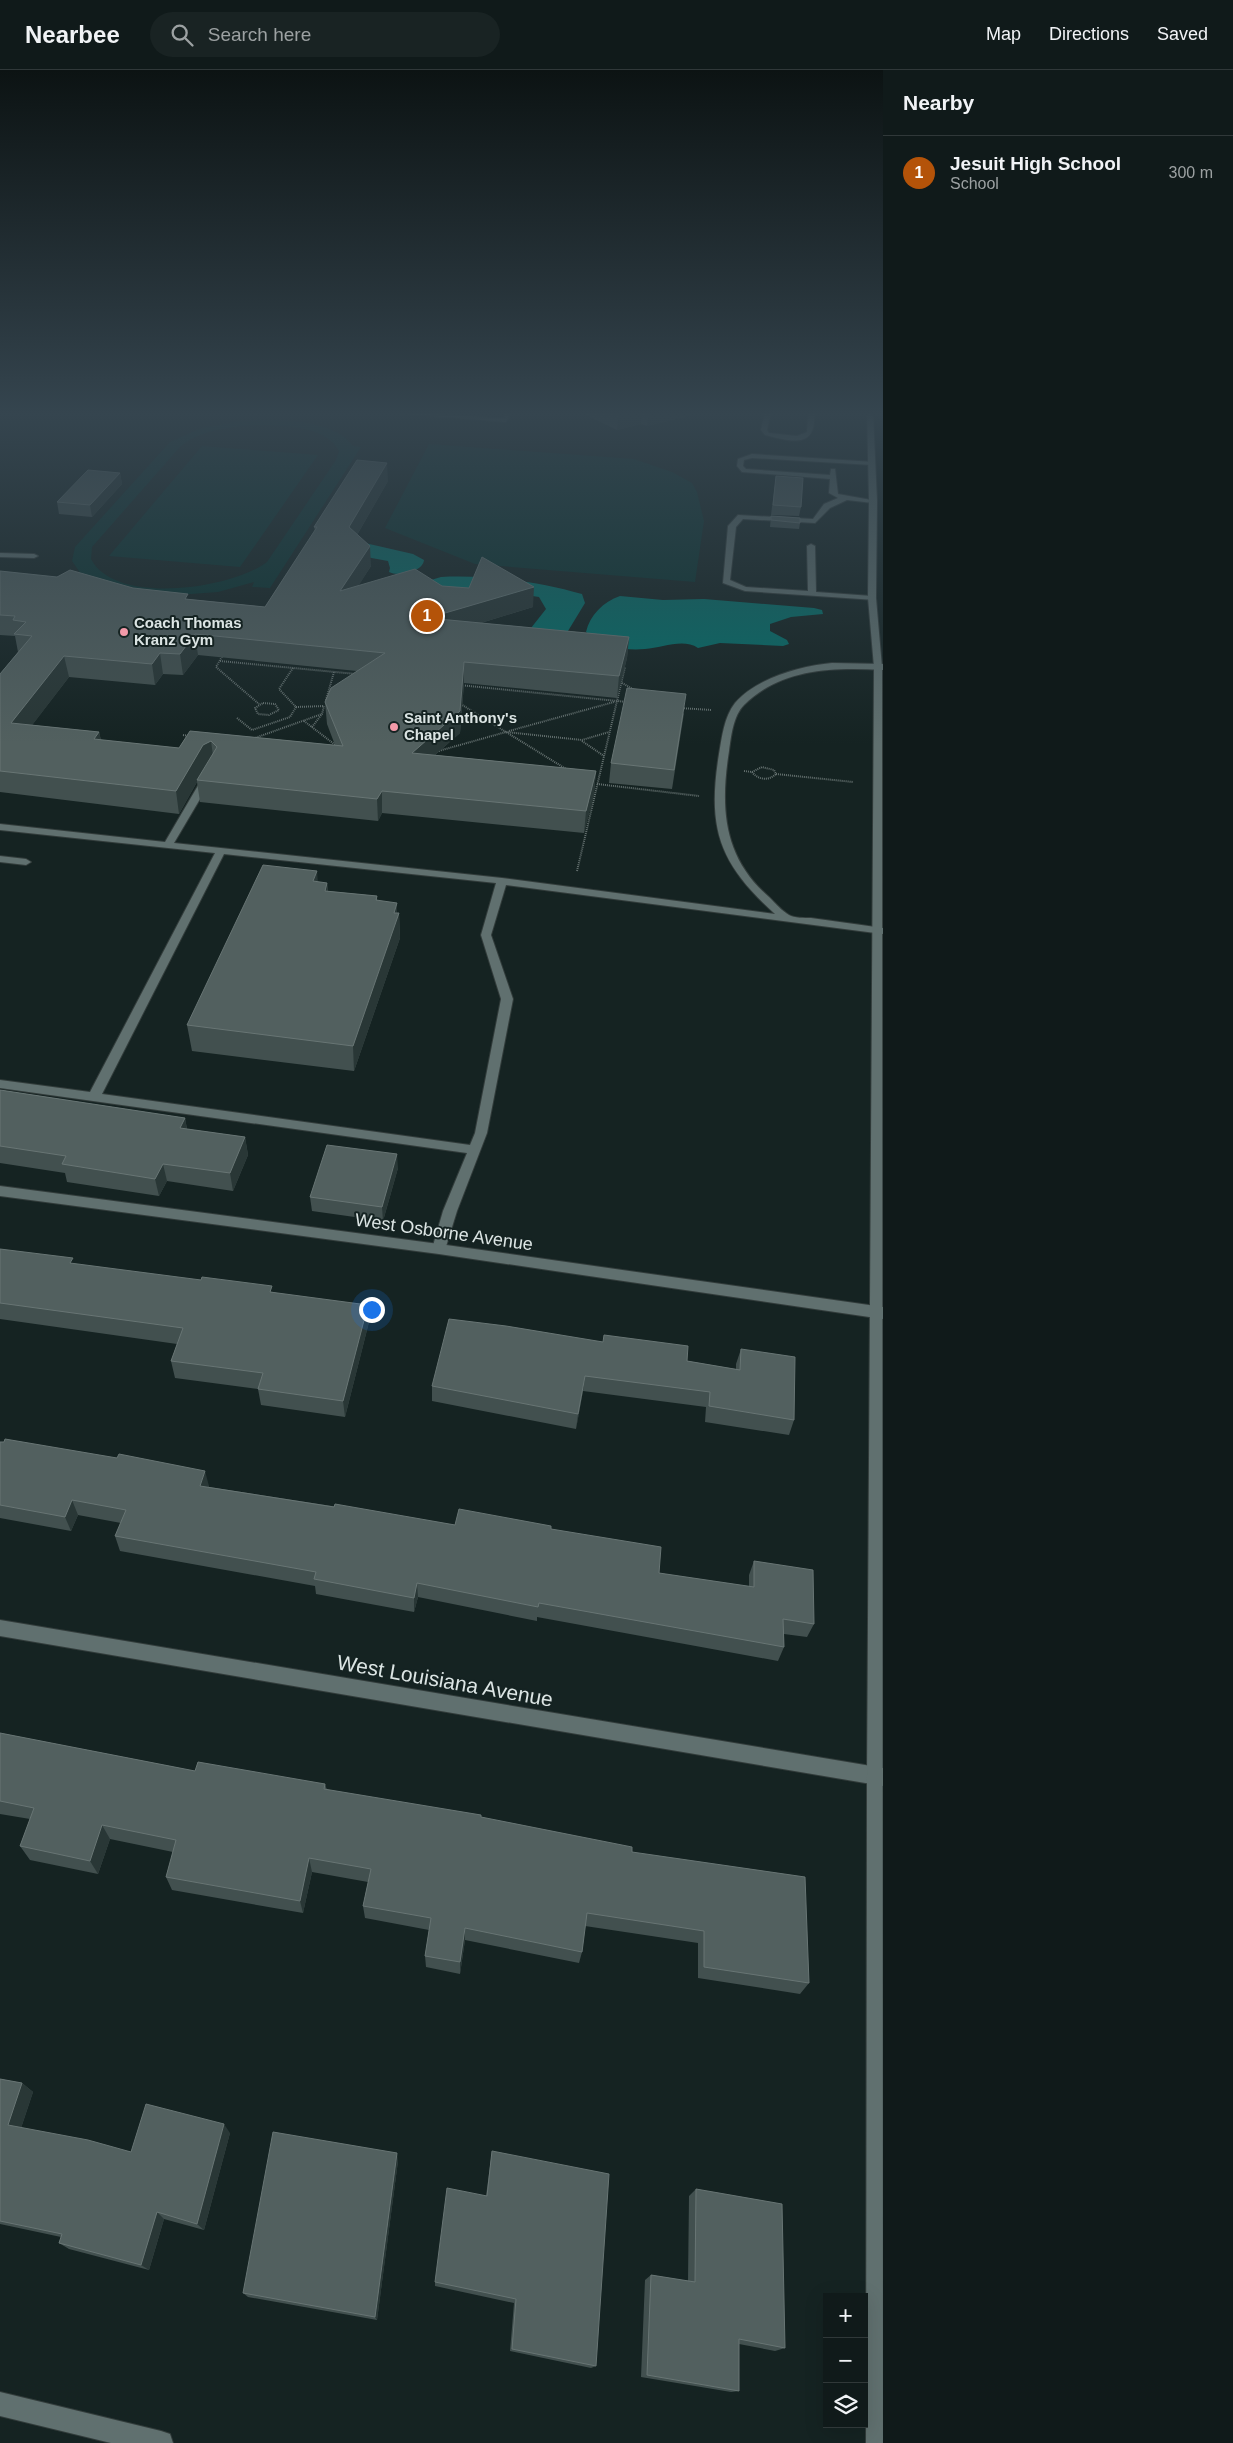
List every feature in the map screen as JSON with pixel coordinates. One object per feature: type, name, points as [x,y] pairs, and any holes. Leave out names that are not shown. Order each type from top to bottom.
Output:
[{"type":"street","points":[[735,523],[732,526],[726,581],[745,589],[877,598]]},
{"type":"street","points":[[878,523],[881,930],[878,2443]]},
{"type":"street","points":[[811,546],[812,595]]},
{"type":"street","points":[[0,555],[34,556]]},
{"type":"street","points":[[787,919],[737,869],[721,826],[718,798],[728,729],[736,708],[772,680],[795,671],[816,666],[842,664],[880,667]]},
{"type":"street","points":[[168,846],[213,768]]},
{"type":"street","points":[[0,827],[502,882],[881,930]]},
{"type":"street","points":[[94,1097],[221,851]]},
{"type":"street","points":[[0,859],[26,862]]},
{"type":"street","points":[[439,1249],[450,1211],[481,1134],[506,999],[486,935],[502,882]]},
{"type":"street","points":[[0,1084],[476,1150]]},
{"type":"street","name":"West Osborne Avenue","points":[[0,1192],[439,1249],[880,1313]]},
{"type":"street","name":"West Louisiana Avenue","points":[[0,1628],[879,1777]]},
{"type":"street","points":[[0,2404],[161,2443]]},
{"type":"path","points":[[224,653],[216,667],[259,704],[275,704],[279,710],[269,715],[258,714],[254,710],[259,704]]},
{"type":"path","points":[[220,660],[363,675]]},
{"type":"path","points":[[576,874],[625,667]]},
{"type":"path","points":[[293,668],[279,689],[296,707],[324,706]]},
{"type":"path","points":[[312,727],[322,714],[334,672]]},
{"type":"path","points":[[621,682],[637,692]]},
{"type":"path","points":[[451,684],[634,703]]},
{"type":"path","points":[[327,698],[336,697]]},
{"type":"path","points":[[456,701],[572,773]]},
{"type":"path","points":[[434,753],[617,701]]},
{"type":"path","points":[[237,718],[252,730],[290,717],[296,707]]},
{"type":"path","points":[[678,707],[734,713]]},
{"type":"path","points":[[251,739],[322,714]]},
{"type":"path","points":[[304,721],[342,750]]},
{"type":"path","points":[[506,732],[582,740],[610,732]]},
{"type":"path","points":[[183,735],[193,736]]},
{"type":"path","points":[[582,740],[604,756]]},
{"type":"path","points":[[250,743],[257,744]]},
{"type":"path","points":[[752,772],[757,768],[766,767],[774,770],[776,774],[853,782]]},
{"type":"path","points":[[765,779],[773,778],[776,774]]},
{"type":"path","points":[[588,783],[597,788]]},
{"type":"path","points":[[597,784],[718,798]]},
{"type":"shaded area","points":[[97,523],[113,523],[92,547],[91,559],[104,574],[124,583],[148,588],[175,588],[228,580],[250,572],[267,562],[294,523],[312,523],[270,588],[252,587],[254,582],[218,592],[164,596],[81,574],[72,561],[75,547]]},
{"type":"shaded area","points":[[137,523],[271,523],[240,567],[109,556]]},
{"type":"shaded area","points":[[388,523],[704,523],[695,582],[475,564],[385,528]]},
{"type":"water","points":[[365,543],[413,554],[424,560],[423,564],[419,568],[404,574],[389,572],[388,561],[366,557]]},
{"type":"water","points":[[441,577],[476,577],[530,582],[582,594],[585,603],[568,631],[561,637],[531,628],[546,609],[539,597],[526,595],[466,603],[431,580]]},
{"type":"water","points":[[620,596],[663,600],[704,599],[814,608],[822,610],[823,614],[791,617],[770,624],[770,631],[787,640],[789,644],[783,646],[720,643],[698,648],[692,645],[679,644],[645,649],[629,649],[607,644],[586,632],[598,610]]},
{"type":"building","points":[[317,523],[352,523],[349,527],[370,546],[340,591],[415,569],[442,586],[469,588],[482,557],[534,587],[428,618],[629,637],[619,676],[464,662],[460,711],[412,753],[596,771],[586,811],[382,791],[377,799],[197,780],[217,747],[211,741],[203,745],[176,791],[0,771],[0,674],[32,636],[14,634],[26,622],[13,620],[15,616],[0,615],[0,571],[57,577],[70,570],[133,588],[188,594],[185,599],[265,607],[317,527],[314,527]],"holes":[[[195,634],[385,653],[331,688],[325,702],[343,746],[190,731],[179,748],[94,739],[99,732],[11,723],[64,656],[152,664],[160,653],[180,654]]]},
{"type":"building","points":[[627,688],[686,694],[674,770],[611,763]]},
{"type":"building","points":[[263,865],[317,871],[313,881],[327,883],[325,891],[377,896],[376,900],[397,903],[394,913],[399,913],[353,1046],[187,1025]]},
{"type":"building","points":[[0,1090],[185,1118],[180,1128],[245,1137],[230,1173],[163,1164],[155,1179],[62,1164],[66,1156],[0,1146]]},
{"type":"building","points":[[327,1145],[397,1154],[382,1207],[310,1197]]},
{"type":"building","points":[[0,1249],[73,1258],[70,1263],[201,1280],[202,1277],[272,1286],[270,1292],[368,1305],[343,1401],[258,1389],[263,1373],[171,1361],[183,1328],[0,1303]]},
{"type":"building","points":[[449,1319],[603,1342],[604,1335],[688,1346],[687,1361],[740,1370],[741,1349],[795,1357],[794,1420],[709,1406],[710,1392],[585,1376],[578,1414],[432,1386]]},
{"type":"building","points":[[5,1439],[117,1458],[119,1454],[205,1471],[200,1486],[334,1507],[335,1504],[455,1525],[459,1509],[551,1526],[551,1529],[661,1547],[659,1573],[754,1587],[754,1561],[813,1570],[814,1624],[783,1619],[784,1647],[539,1603],[538,1607],[417,1583],[414,1598],[314,1579],[316,1572],[115,1536],[126,1510],[72,1500],[65,1517],[0,1505],[0,1442],[4,1442]]},
{"type":"building","points":[[0,1733],[195,1771],[198,1762],[325,1784],[324,1789],[481,1815],[481,1817],[632,1847],[632,1852],[805,1877],[809,1983],[704,1967],[704,1931],[587,1913],[582,1952],[465,1928],[460,1962],[425,1956],[431,1918],[363,1906],[371,1869],[309,1858],[300,1901],[166,1877],[176,1840],[102,1825],[90,1861],[20,1846],[34,1808],[0,1801]]},
{"type":"building","points":[[0,2079],[22,2083],[8,2125],[88,2140],[131,2152],[146,2104],[224,2124],[197,2224],[157,2212],[141,2265],[59,2243],[62,2234],[0,2221]]},
{"type":"building","points":[[273,2132],[397,2153],[375,2317],[243,2293]]},
{"type":"building","points":[[492,2151],[609,2174],[596,2366],[512,2349],[516,2299],[435,2282],[447,2188],[487,2196]]},
{"type":"building","points":[[696,2189],[782,2204],[785,2348],[739,2339],[739,2391],[647,2375],[651,2275],[695,2282]]},
{"type":"place","name":"Jesuit High School","points":[[427,616]]},
{"type":"place","name":"Coach Thomas Kranz Gym","points":[[124,632]]},
{"type":"place","name":"Saint Anthony's Chapel","points":[[394,727]]}]
